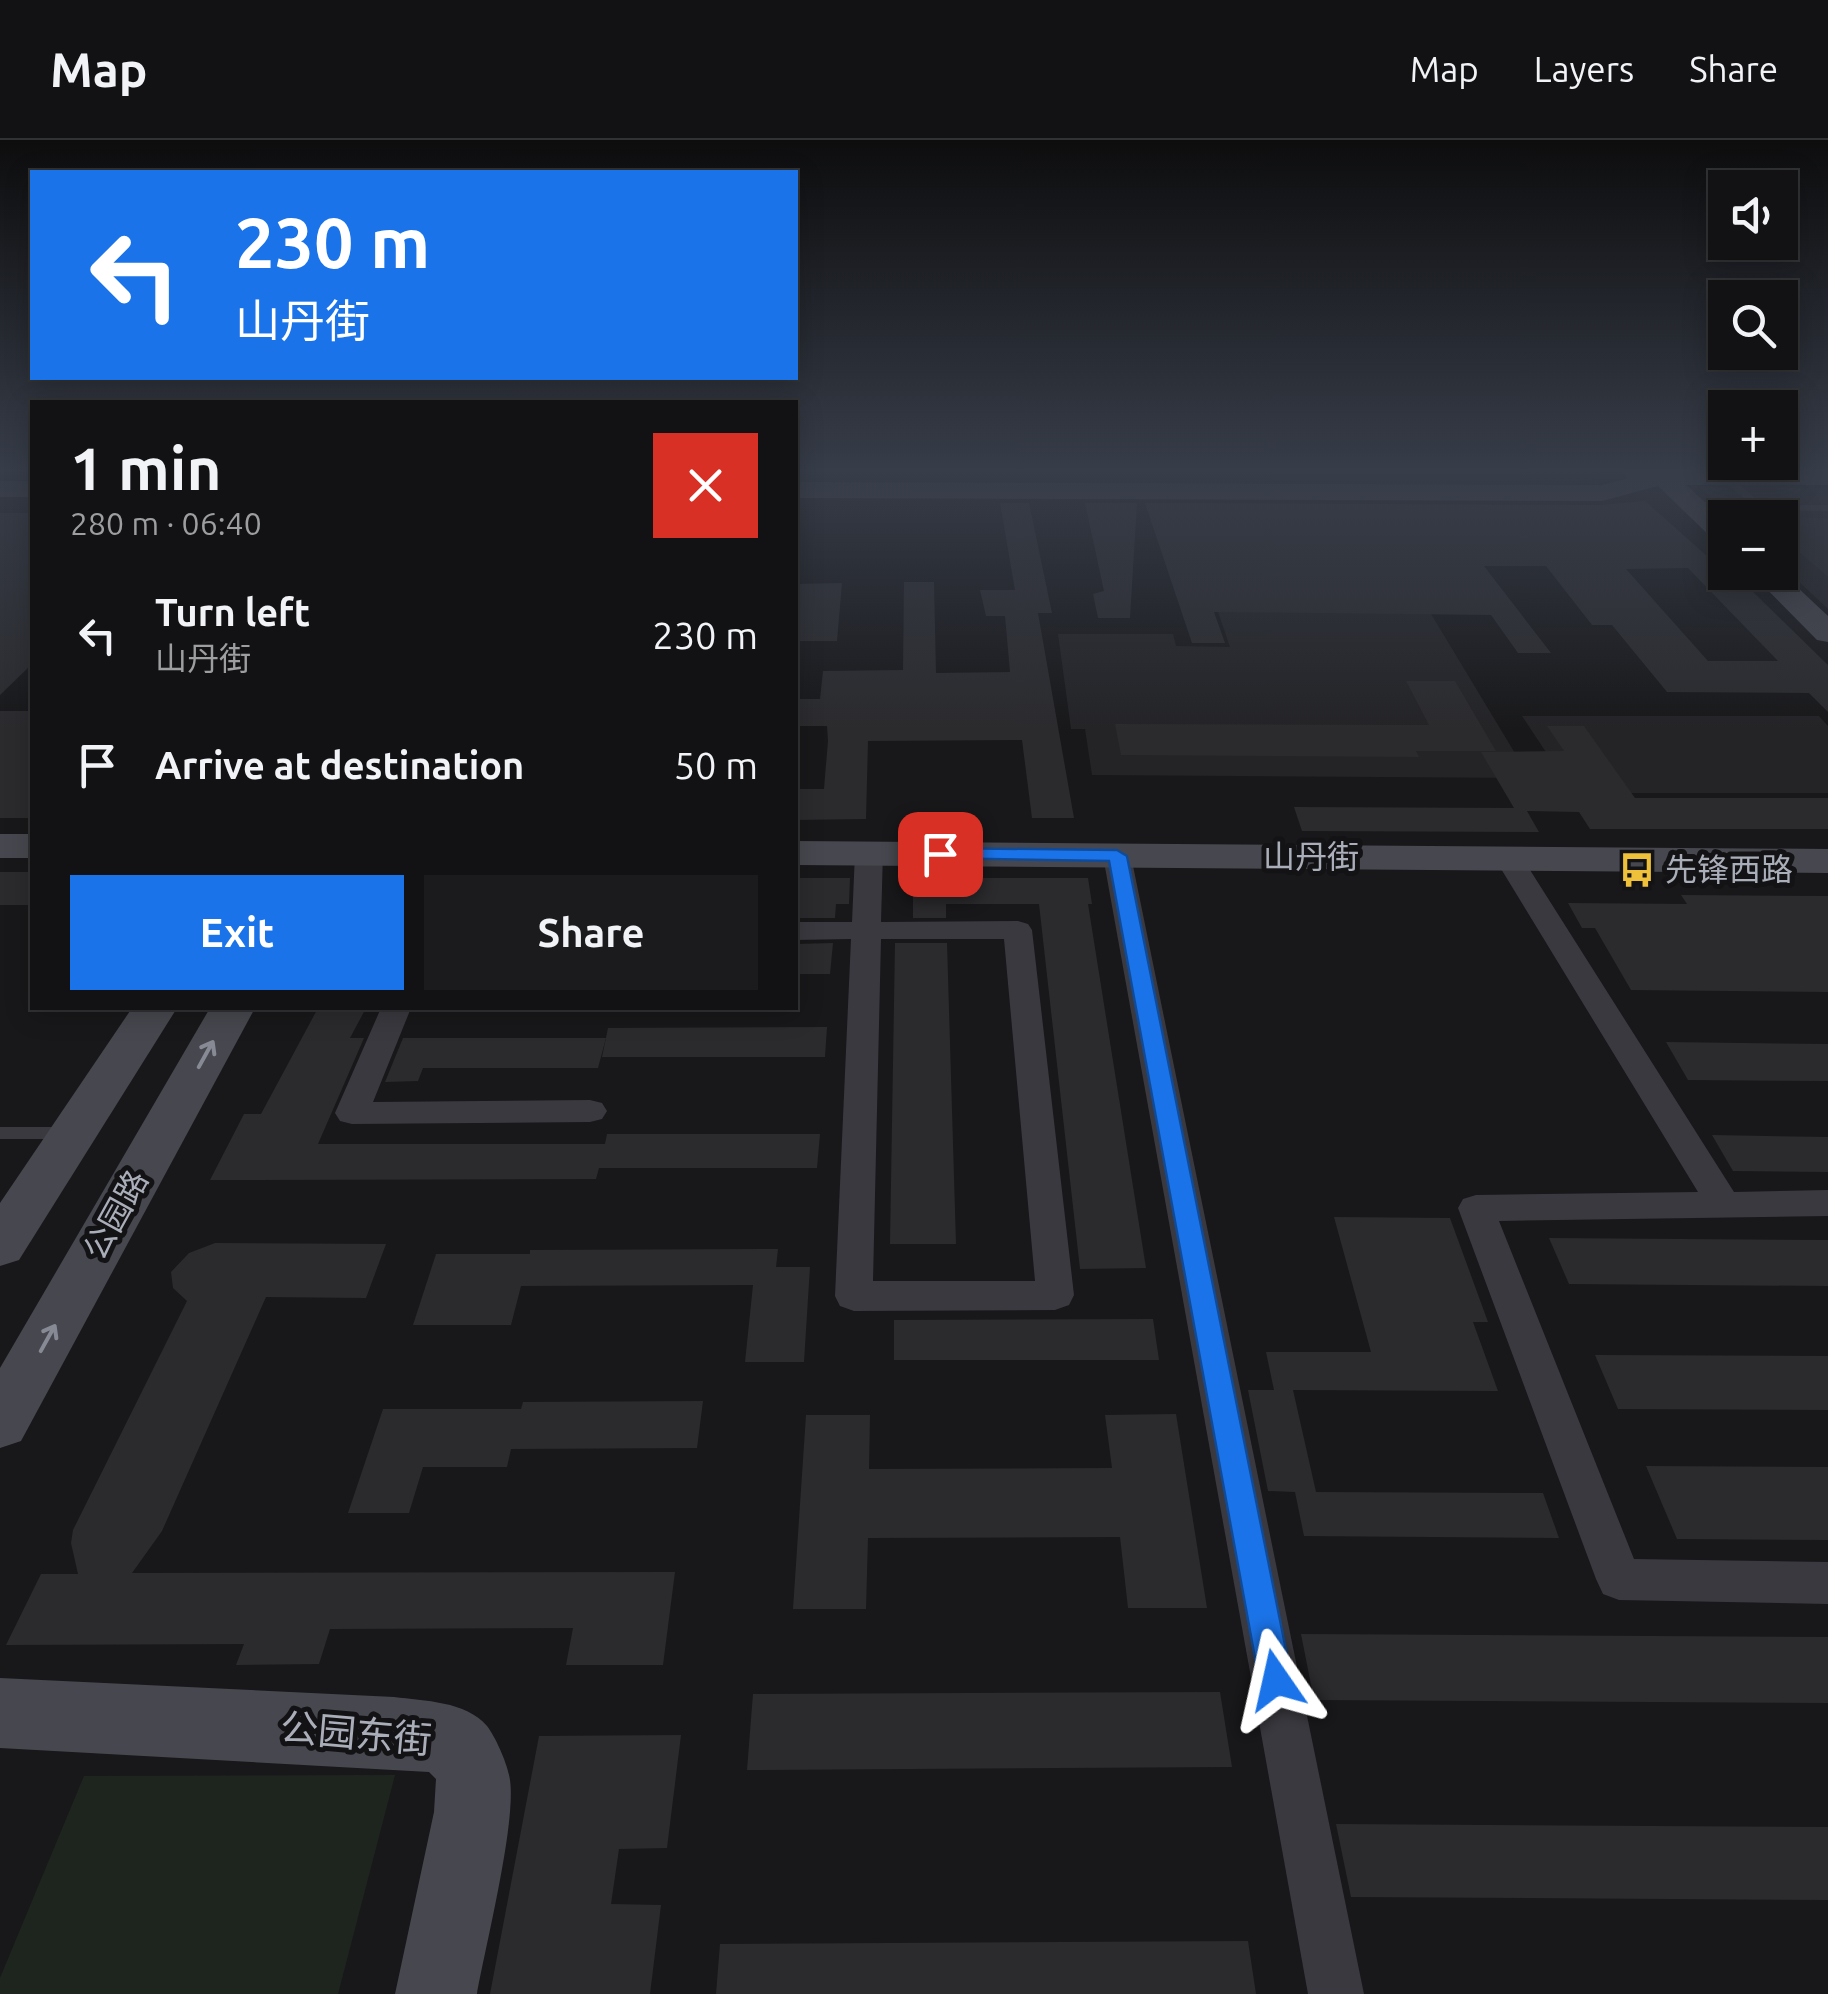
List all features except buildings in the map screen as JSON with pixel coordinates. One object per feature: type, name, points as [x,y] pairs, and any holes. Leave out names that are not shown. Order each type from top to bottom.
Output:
[{"type":"street","points":[[1783,590],[1828,633]]},
{"type":"street","points":[[0,846],[30,846]]},
{"type":"street","name":"山丹街","points":[[798,853],[1828,861]]},
{"type":"street","points":[[798,930],[866,930],[1018,930],[1056,1295],[854,1296],[866,930],[869,854]]},
{"type":"street","points":[[1117,856],[1336,1994]]},
{"type":"street","points":[[1510,858],[1723,1204]]},
{"type":"street","points":[[0,1246],[153,1010]]},
{"type":"street","name":"公园路","points":[[0,1423],[231,1010]]},
{"type":"street","points":[[395,1010],[352,1113],[590,1111]]},
{"type":"street","points":[[1828,1203],[1476,1208],[1620,1579],[1828,1583]]},
{"type":"street","name":"公园东街","points":[[0,1713],[394,1732],[445,1739],[461,1752],[473,1777],[436,1994]]},
{"type":"lane","points":[[0,1133],[73,1133]]},
{"type":"shaded area","points":[[1798,557],[1828,557],[1828,609],[1798,581]]},
{"type":"shaded area","points":[[1215,603],[1425,604],[1530,778],[1092,775],[1085,729],[1071,729],[1058,634],[1173,634],[1176,646],[1230,647]]},
{"type":"shaded area","points":[[1522,716],[1819,716],[1828,726],[1828,793],[1573,793]]},
{"type":"shaded area","points":[[395,1775],[338,1994],[0,1994],[0,1978],[84,1776]]},
{"type":"place","name":"先锋西路","points":[[1637,870]]},
{"type":"route","points":[[940,854],[1117,856],[1276,1680]]}]
